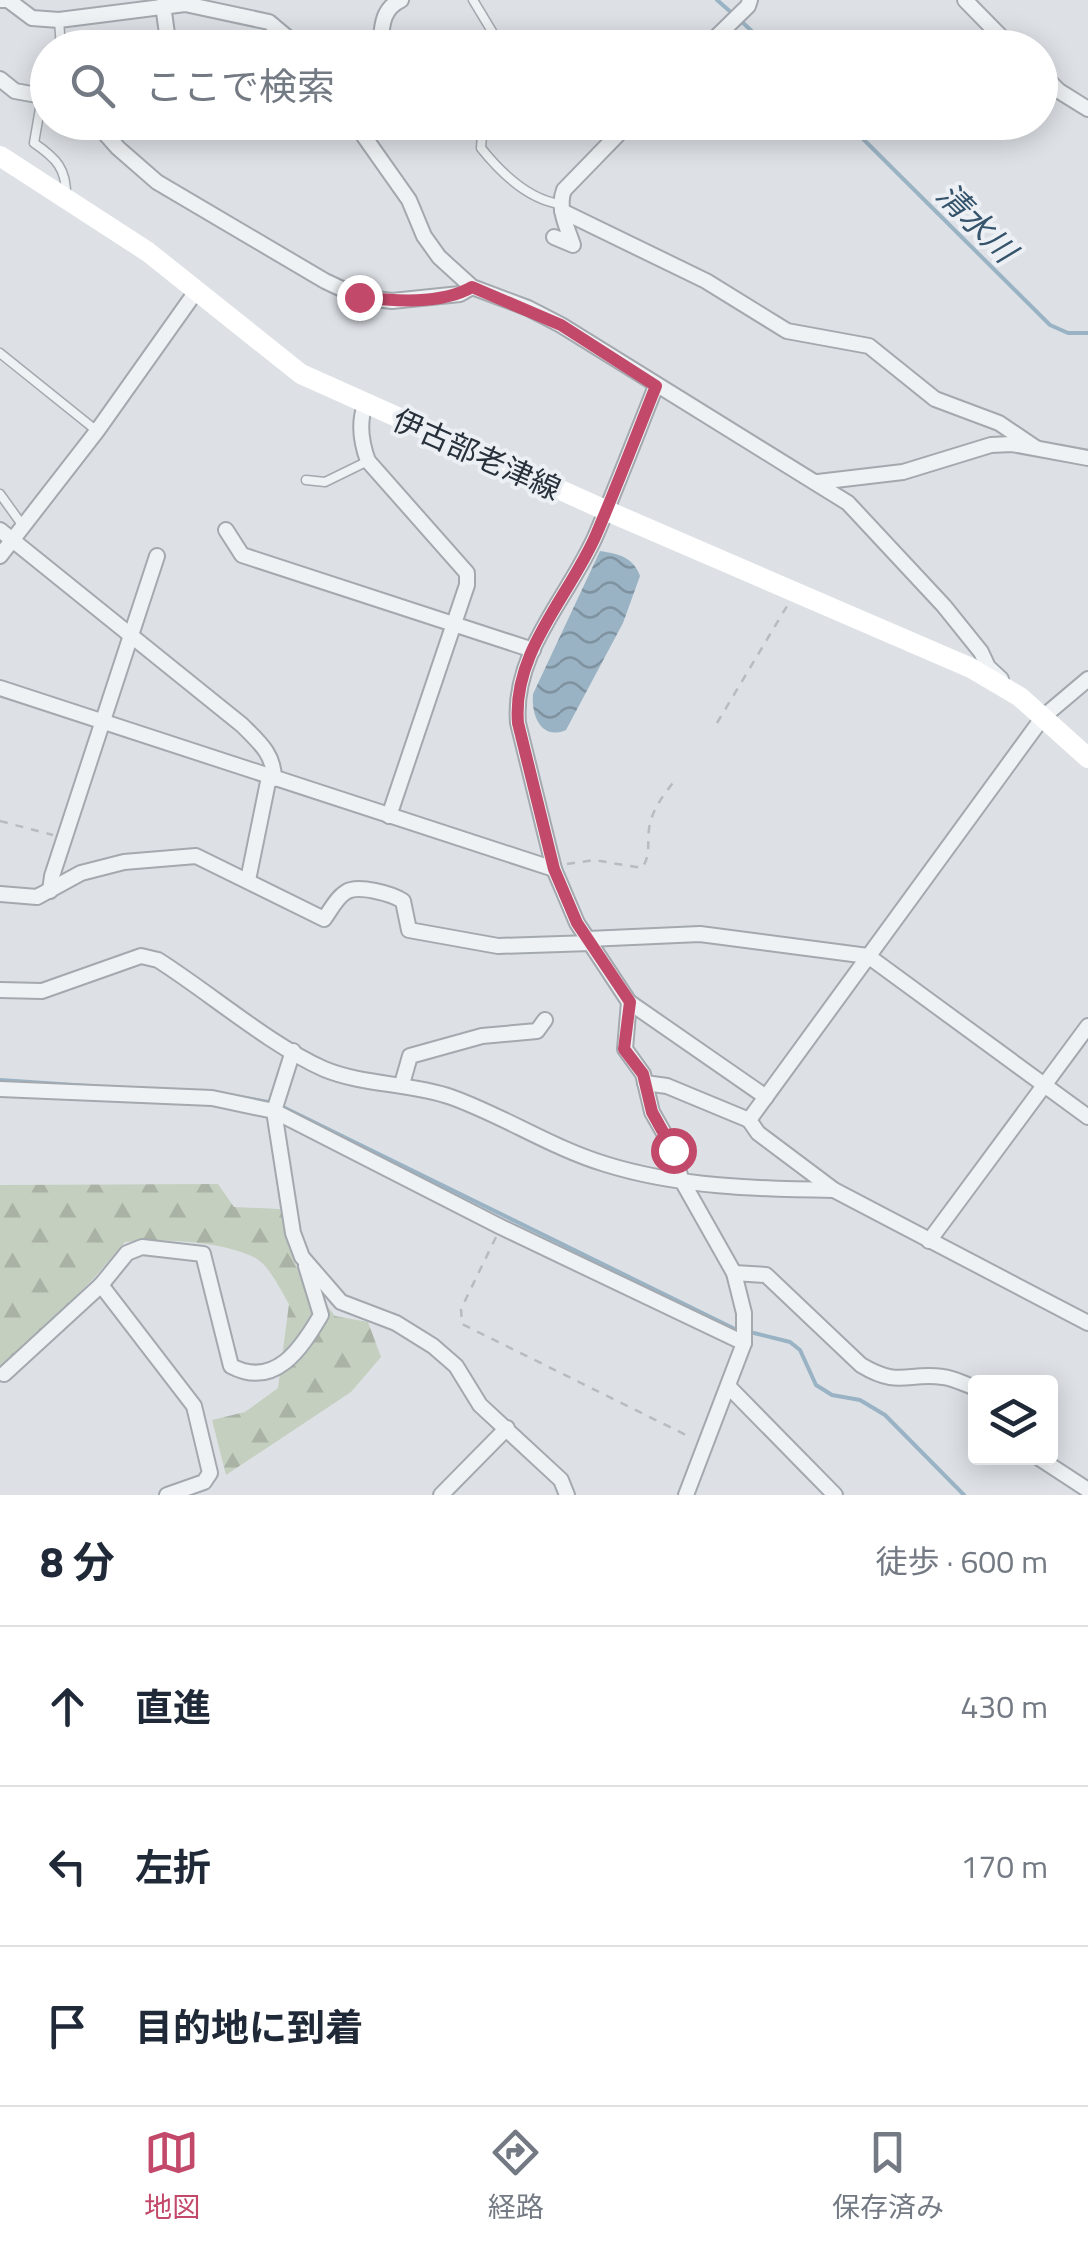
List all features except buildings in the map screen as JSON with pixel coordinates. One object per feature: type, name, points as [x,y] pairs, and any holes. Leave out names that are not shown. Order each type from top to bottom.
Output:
[{"type":"main road","name":"伊古部老津線","points":[[0,156],[66,196],[197,290],[300,374],[971,668],[1020,697],[1088,758]]},
{"type":"street","points":[[0,0],[24,4],[32,18],[59,20],[142,4],[186,4],[269,22],[279,30]]},
{"type":"street","points":[[381,30],[390,5],[401,0]]},
{"type":"street","points":[[966,0],[995,30]]},
{"type":"street","points":[[164,5],[167,30]]},
{"type":"street","points":[[723,30],[746,6]]},
{"type":"street","points":[[0,79],[15,91],[30,94]]},
{"type":"street","points":[[1058,91],[1088,109]]},
{"type":"street","points":[[114,140],[157,182],[359,297],[392,301],[460,294],[472,287]]},
{"type":"street","points":[[367,140],[409,200],[424,236],[439,257],[472,287],[561,325],[848,503],[944,606],[981,652],[988,667],[1020,697]]},
{"type":"street","points":[[554,237],[573,245],[561,208],[564,190],[613,140]]},
{"type":"street","points":[[561,208],[706,282],[787,331],[869,346],[935,400],[998,423],[1036,448]]},
{"type":"street","points":[[0,556],[6,535],[22,526],[97,431],[197,290]]},
{"type":"street","points":[[656,386],[595,538],[519,679],[518,723],[554,869],[577,923],[630,1002],[766,1098]]},
{"type":"street","points":[[365,405],[361,443],[368,460],[467,573],[467,585],[389,816]]},
{"type":"street","points":[[818,482],[903,472],[992,445],[1088,458]]},
{"type":"street","points":[[226,530],[242,554],[533,650]]},
{"type":"street","points":[[6,535],[242,725],[266,750],[274,765],[248,880]]},
{"type":"street","points":[[50,892],[64,838],[157,556]]},
{"type":"street","points":[[749,1120],[1043,717],[1088,679]]},
{"type":"street","points":[[0,688],[554,869]]},
{"type":"street","points":[[0,894],[24,898],[50,892],[81,872],[124,862],[196,856],[324,918],[344,892],[352,889],[395,896],[403,901],[409,930],[498,946],[700,934],[868,956],[1088,1117]]},
{"type":"street","points":[[0,990],[42,991],[141,956],[158,960],[293,1052],[326,1070],[452,1098],[604,1164],[758,1189],[834,1190]]},
{"type":"street","points":[[630,1002],[624,1049],[643,1074],[652,1112],[673,1150],[681,1178],[734,1273],[744,1313],[744,1343],[686,1495]]},
{"type":"street","points":[[402,1084],[410,1056],[482,1036],[537,1031],[544,1020]]},
{"type":"street","points":[[929,1241],[1088,1026]]},
{"type":"street","points":[[4,1374],[101,1285],[127,1253],[142,1247],[202,1254],[230,1366],[247,1374],[272,1371],[301,1348],[321,1315],[292,1233],[274,1111],[293,1052]]},
{"type":"street","points":[[645,1083],[667,1086],[749,1120],[758,1133],[834,1190],[1088,1323]]},
{"type":"street","points":[[0,1088],[212,1098],[274,1111],[501,1227],[744,1343]]},
{"type":"street","points":[[302,1258],[341,1302],[396,1323],[456,1366],[480,1405],[561,1480],[567,1495]]},
{"type":"street","points":[[734,1273],[766,1275],[861,1365],[880,1376],[898,1380],[943,1377],[968,1385]]},
{"type":"street","points":[[101,1285],[194,1406],[210,1473],[204,1482],[167,1495]]},
{"type":"street","points":[[729,1387],[835,1495]]},
{"type":"street","points":[[441,1495],[507,1428]]},
{"type":"street","points":[[1050,1465],[1088,1490]]},
{"type":"lane","points":[[472,0],[491,30]]},
{"type":"lane","points":[[59,20],[60,30]]},
{"type":"lane","points":[[35,140],[57,158],[66,180],[66,196]]},
{"type":"lane","points":[[482,140],[481,148],[501,174],[561,208]]},
{"type":"lane","points":[[0,353],[97,431]]},
{"type":"lane","points":[[306,480],[326,482],[368,460]]},
{"type":"lane","points":[[0,494],[22,526]]},
{"type":"path","points":[[717,723],[796,592]]},
{"type":"path","points":[[554,869],[594,860],[642,868],[648,860],[654,806],[675,780]]},
{"type":"path","points":[[0,820],[64,838]]},
{"type":"path","points":[[501,1227],[461,1310],[462,1324],[706,1444]]},
{"type":"green space","points":[[218,1184],[234,1207],[280,1209],[295,1264],[335,1316],[368,1322],[381,1357],[351,1392],[226,1475],[212,1420],[245,1412],[278,1388],[289,1304],[266,1268],[244,1253],[192,1242],[125,1242],[0,1373],[0,1185]]},
{"type":"water","points":[[600,551],[624,558],[640,576],[623,623],[566,730],[550,732],[536,718],[533,694]]},
{"type":"waterway","name":"清水川","points":[[717,0],[733,14]]},
{"type":"waterway","name":"清水川","points":[[740,20],[751,30]]},
{"type":"waterway","name":"清水川","points":[[864,140],[1050,325],[1068,333],[1088,333]]},
{"type":"waterway","points":[[0,1080],[104,1087]]},
{"type":"waterway","points":[[223,1094],[268,1102]]},
{"type":"waterway","points":[[283,1107],[737,1330]]},
{"type":"waterway","points":[[754,1333],[790,1342],[800,1350],[816,1385],[832,1395],[860,1400],[885,1415],[964,1495]]},
{"type":"route","points":[[359,297],[392,301],[460,294],[472,287],[561,325],[656,386],[595,538],[533,650],[519,679],[516,698],[518,723],[554,869],[577,923],[630,1002],[624,1049],[643,1074],[652,1112],[673,1150]]}]
